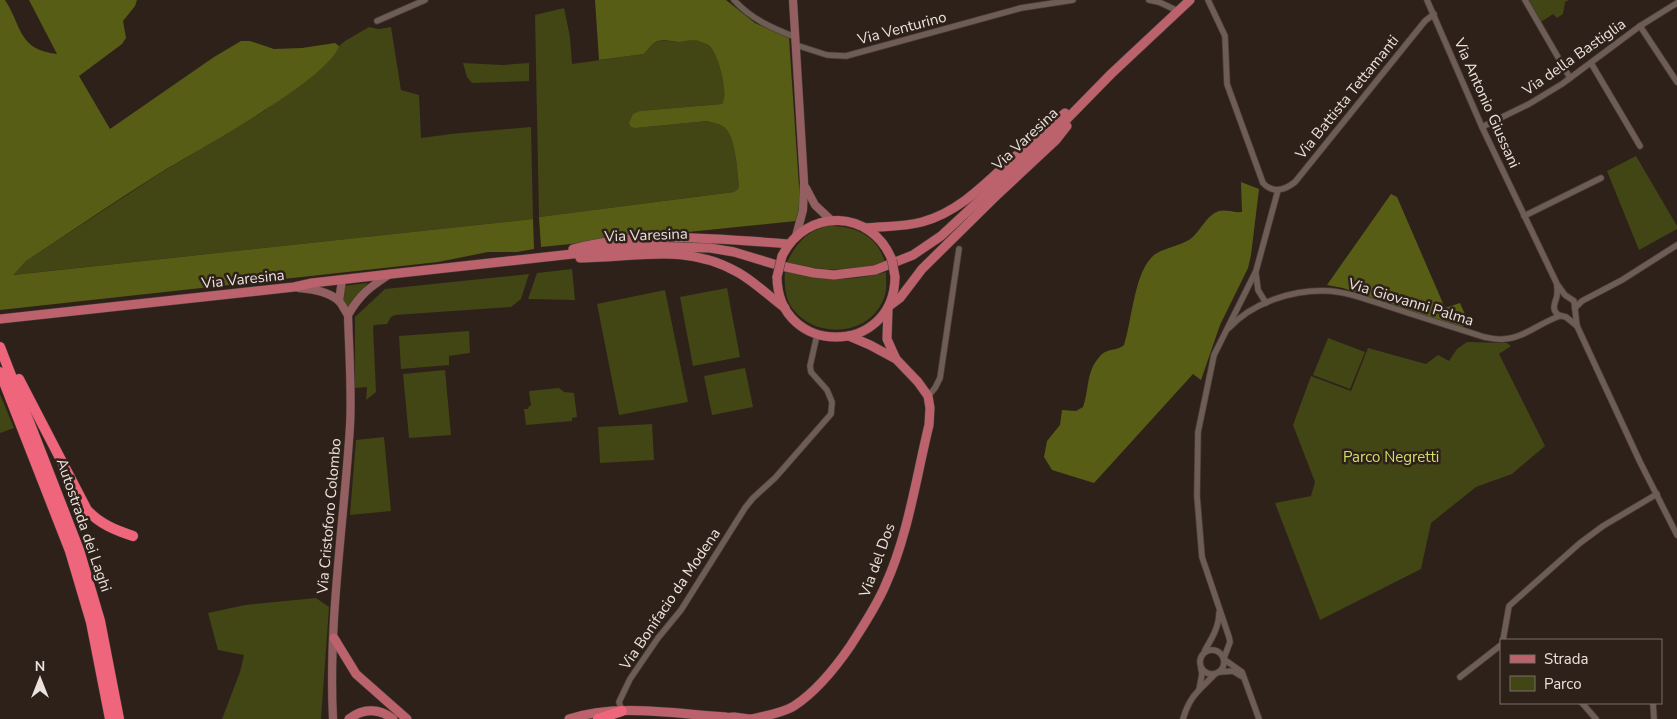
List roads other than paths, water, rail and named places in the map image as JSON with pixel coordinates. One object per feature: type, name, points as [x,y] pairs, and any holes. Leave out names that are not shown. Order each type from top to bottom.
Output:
[{"type":"highway","points":[[0,343],[86,510],[96,520],[117,531],[133,536]]},
{"type":"highway","name":"Autostrada dei Laghi","points":[[0,347],[57,502],[102,652],[119,719]]},
{"type":"highway","name":"Autostrada dei Laghi","points":[[0,372],[57,502]]},
{"type":"highway","points":[[102,652],[105,719]]},
{"type":"highway","points":[[102,652],[125,719]]},
{"type":"highway","name":"Autostrada dei Laghi","points":[[102,652],[110,719]]},
{"type":"highway","points":[[598,719],[622,711]]},
{"type":"main road","name":"Via Varesina","points":[[0,319],[645,246],[687,246],[734,252],[814,273],[834,275],[875,270],[913,255],[941,236],[1064,122],[1190,0]]},
{"type":"main road","points":[[865,228],[915,224],[942,215],[953,209],[970,198],[1039,134],[1098,87]]},
{"type":"main road","points":[[542,257],[588,258],[665,253],[697,256],[739,273],[785,308],[800,326],[817,335],[832,338],[849,336],[872,326],[888,307],[900,298],[922,269],[988,203],[1056,140],[1098,87]]},
{"type":"main road","points":[[785,308],[779,292],[777,277],[782,256],[796,236],[810,226],[832,220],[848,222],[865,228],[883,244],[892,260],[895,277],[894,292],[888,307],[887,339],[896,359]]},
{"type":"main road","points":[[542,257],[579,247],[656,238],[698,238],[789,244]]},
{"type":"main road","points":[[849,336],[896,359],[918,382],[928,396]]},
{"type":"main road","name":"Via del Dos","points":[[787,719],[793,707],[817,687],[846,652],[878,602],[887,584],[904,532],[929,425],[930,408],[928,396]]},
{"type":"main road","points":[[334,638],[356,674],[407,719]]},
{"type":"main road","name":"Via del Dos","points":[[750,719],[793,707]]},
{"type":"main road","points":[[349,719],[358,713],[374,710],[382,712],[393,719]]},
{"type":"main road","points":[[569,719],[591,713],[622,711],[750,719]]},
{"type":"street","points":[[377,21],[425,0]]},
{"type":"street","name":"Via Venturino","points":[[734,0],[758,21],[795,41],[827,55],[846,56],[1021,8],[1073,0]]},
{"type":"street","points":[[793,0],[804,182],[803,210],[796,236]]},
{"type":"street","points":[[1149,0],[1159,2],[1178,11]]},
{"type":"street","points":[[1183,719],[1187,706],[1198,690],[1218,673],[1225,664],[1224,659],[1230,642],[1202,557],[1199,535],[1198,432],[1214,355],[1256,272],[1278,190],[1268,188],[1263,183],[1228,84],[1225,36],[1208,0]]},
{"type":"street","name":"Via Antonio Giussani","points":[[1427,0],[1482,126],[1557,284],[1565,295],[1574,301]]},
{"type":"street","points":[[1525,0],[1570,78]]},
{"type":"street","name":"Via della Bastiglia","points":[[1482,126],[1529,104],[1570,78],[1640,26],[1677,3]]},
{"type":"street","name":"Via Battista Tettamanti","points":[[1278,190],[1289,187],[1295,182],[1425,21],[1434,14]]},
{"type":"street","points":[[1640,26],[1677,82]]},
{"type":"street","points":[[1591,63],[1640,146]]},
{"type":"street","points":[[1524,216],[1601,178]]},
{"type":"street","points":[[804,182],[809,197],[832,220]]},
{"type":"street","points":[[1563,316],[1575,310],[1582,301],[1622,280],[1677,245]]},
{"type":"street","points":[[928,396],[940,378],[958,249]]},
{"type":"street","points":[[1256,272],[1258,290],[1266,303]]},
{"type":"street","points":[[294,287],[319,290],[339,301],[348,315],[361,295],[391,274]]},
{"type":"street","points":[[339,301],[342,280]]},
{"type":"street","name":"Via Antonio Giussani","points":[[1554,310],[1554,303],[1557,298],[1557,284]]},
{"type":"street","name":"Via Giovanni Palma","points":[[1224,334],[1238,318],[1256,307],[1275,299],[1308,292],[1330,291],[1354,295],[1484,337],[1505,339],[1530,330],[1546,320],[1563,316]]},
{"type":"street","points":[[1557,298],[1565,295]]},
{"type":"street","points":[[1582,301],[1574,301],[1577,326],[1677,535]]},
{"type":"street","points":[[1554,310],[1577,326]]},
{"type":"street","name":"Via Giovanni Palma","points":[[1546,320],[1554,310]]},
{"type":"street","name":"Via Cristoforo Colombo","points":[[333,719],[332,688],[336,590],[350,428],[348,315]]},
{"type":"street","name":"Via Bonifacio da Modena","points":[[622,711],[619,702],[630,679],[658,638],[682,610],[745,508],[775,478],[831,414],[832,402],[827,390],[811,372],[810,361],[817,335]]},
{"type":"street","points":[[1503,639],[1509,606],[1580,543],[1603,526],[1657,494]]},
{"type":"street","points":[[1198,690],[1202,674],[1200,657],[1214,635],[1218,624],[1218,608]]},
{"type":"street","points":[[1460,677],[1500,646]]},
{"type":"street","points":[[1204,652],[1209,649],[1217,650],[1224,659],[1242,672],[1259,719]]},
{"type":"street","points":[[1201,667],[1208,674],[1233,671],[1238,673],[1246,682]]},
{"type":"street","points":[[1583,704],[1596,719]]},
{"type":"street","points":[[1653,704],[1654,719]]},
{"type":"park label","name":"Parco Negretti","points":[[1391,457]]}]
